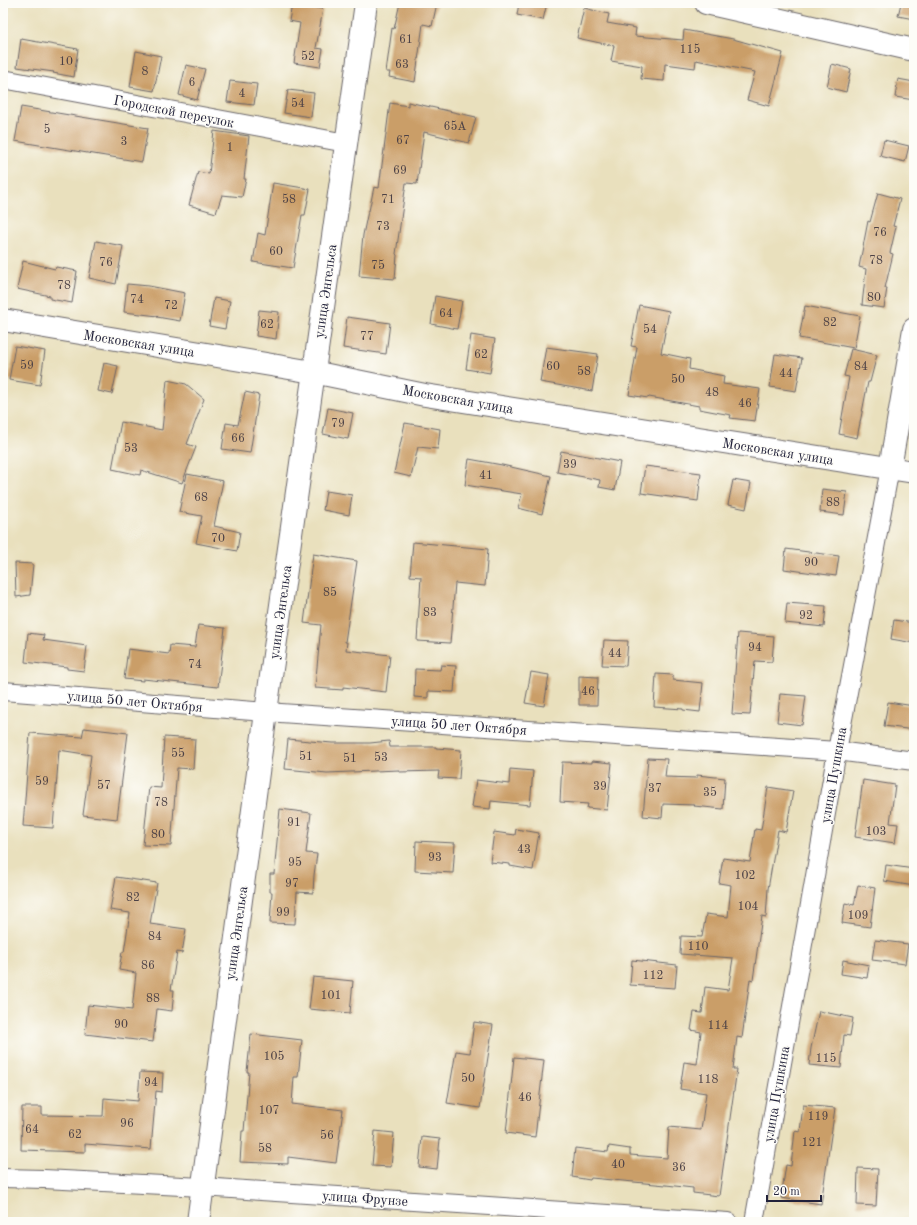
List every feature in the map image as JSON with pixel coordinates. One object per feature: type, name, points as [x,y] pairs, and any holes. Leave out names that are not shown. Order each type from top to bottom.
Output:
[{"type":"street","name":"улица Энгельса","points":[[198,1222],[266,712],[366,3]]},
{"type":"street","points":[[706,3],[914,50]]},
{"type":"street","name":"Городской переулок","points":[[3,79],[346,143]]},
{"type":"street","name":"Московская улица","points":[[3,320],[313,372],[425,395],[914,472]]},
{"type":"street","name":"улица Пушкина","points":[[754,1222],[837,751],[890,468],[914,329]]},
{"type":"street","name":"улица 50 лет Октября","points":[[3,691],[266,712],[837,751],[914,761]]},
{"type":"street","name":"улица Фрунзе","points":[[3,1178],[202,1187],[728,1222]]},
{"type":"building","points":[[400,3],[437,3],[432,26],[423,24],[415,82],[389,77],[390,72],[386,72],[392,28],[394,29]]},
{"type":"building","points":[[519,3],[547,3],[543,20],[517,15]]},
{"type":"building","points":[[901,3],[914,3],[914,19],[898,16]]},
{"type":"building","points":[[292,4],[323,9],[316,48],[323,49],[320,67],[294,63],[300,23],[289,21]]},
{"type":"building","points":[[584,8],[609,14],[607,23],[636,28],[635,36],[683,40],[684,30],[733,39],[783,53],[769,106],[747,100],[755,72],[696,60],[695,68],[665,64],[664,81],[641,79],[642,66],[611,61],[614,46],[577,38]]},
{"type":"building","points":[[21,39],[78,49],[74,77],[53,73],[54,72],[17,67]]},
{"type":"building","points":[[136,51],[161,56],[154,91],[130,87]]},
{"type":"building","points":[[832,64],[851,69],[846,92],[827,87]]},
{"type":"building","points":[[186,65],[205,69],[197,100],[179,95]]},
{"type":"building","points":[[898,79],[914,82],[914,100],[895,97]]},
{"type":"building","points":[[230,81],[257,84],[254,105],[227,102]]},
{"type":"building","points":[[288,90],[314,93],[311,117],[284,113]]},
{"type":"building","points":[[408,102],[476,117],[469,143],[424,132],[417,184],[406,183],[396,254],[395,279],[359,276],[363,235],[368,211],[374,187],[379,188],[390,103],[408,106]]},
{"type":"building","points":[[21,107],[148,128],[142,162],[15,141]]},
{"type":"building","points":[[214,131],[249,136],[244,179],[246,179],[242,197],[222,195],[216,213],[189,205],[198,172],[209,174]]},
{"type":"building","points":[[884,140],[909,146],[905,162],[880,156]]},
{"type":"building","points":[[273,183],[310,189],[305,215],[302,215],[293,268],[253,262],[258,233],[265,235]]},
{"type":"building","points":[[878,193],[900,199],[893,226],[896,227],[890,253],[893,254],[885,288],[887,288],[884,308],[862,305],[866,269],[859,267],[868,221],[870,222]]},
{"type":"building","points":[[96,241],[123,246],[116,284],[89,278]]},
{"type":"building","points":[[23,261],[55,269],[56,267],[77,271],[72,303],[50,299],[50,296],[17,289]]},
{"type":"building","points":[[127,284],[149,286],[185,293],[180,321],[157,317],[158,316],[124,312]]},
{"type":"building","points":[[435,296],[462,301],[457,329],[431,324]]},
{"type":"building","points":[[214,298],[230,301],[225,329],[209,326]]},
{"type":"building","points":[[639,305],[669,311],[661,353],[690,359],[689,369],[724,376],[723,384],[760,389],[755,421],[730,418],[731,415],[699,409],[699,406],[629,395],[637,347],[631,346]]},
{"type":"building","points":[[805,306],[860,316],[854,348],[799,338]]},
{"type":"building","points":[[259,310],[279,312],[276,339],[256,336]]},
{"type":"building","points":[[347,317],[390,323],[386,354],[343,348]]},
{"type":"building","points":[[471,335],[495,339],[490,373],[466,369]]},
{"type":"building","points":[[15,346],[45,351],[40,385],[9,380]]},
{"type":"building","points":[[546,347],[598,354],[592,391],[540,382]]},
{"type":"building","points":[[851,349],[877,355],[870,382],[868,382],[857,438],[839,434],[849,377],[844,376]]},
{"type":"building","points":[[775,354],[802,358],[796,391],[770,387]]},
{"type":"building","points":[[104,363],[118,366],[112,394],[98,391]]},
{"type":"building","points":[[167,380],[186,384],[204,399],[187,444],[196,447],[182,483],[141,470],[140,475],[112,469],[121,422],[162,430]]},
{"type":"building","points":[[245,392],[259,395],[250,453],[222,449],[226,423],[238,425]]},
{"type":"building","points":[[328,408],[353,413],[348,439],[323,434]]},
{"type":"building","points":[[405,423],[440,429],[438,449],[418,447],[411,477],[394,473]]},
{"type":"building","points":[[561,451],[620,462],[615,490],[599,487],[600,480],[557,472]]},
{"type":"building","points":[[469,459],[551,476],[542,514],[518,508],[522,494],[465,485]]},
{"type":"building","points":[[645,466],[701,473],[698,501],[641,493]]},
{"type":"building","points":[[187,474],[223,481],[214,526],[240,532],[237,551],[196,543],[202,516],[179,512]]},
{"type":"building","points":[[733,480],[751,483],[746,509],[728,505]]},
{"type":"building","points":[[822,489],[847,492],[844,515],[820,512]]},
{"type":"building","points":[[326,491],[352,495],[349,515],[323,510]]},
{"type":"building","points":[[413,542],[488,549],[485,586],[455,583],[450,643],[417,641],[421,577],[410,576]]},
{"type":"building","points":[[786,549],[839,556],[836,576],[784,569]]},
{"type":"building","points":[[313,554],[357,561],[345,642],[347,642],[346,650],[390,655],[386,692],[343,687],[343,690],[315,688],[321,625],[304,623]]},
{"type":"building","points":[[15,563],[33,564],[30,595],[16,597]]},
{"type":"building","points":[[787,603],[826,606],[824,627],[785,623]]},
{"type":"building","points":[[894,620],[914,623],[914,643],[891,639]]},
{"type":"building","points":[[198,625],[225,628],[218,687],[143,679],[143,681],[124,679],[128,649],[169,654],[170,645],[195,647]]},
{"type":"building","points":[[28,633],[44,635],[43,640],[87,646],[84,671],[67,669],[67,667],[25,662]]},
{"type":"building","points":[[738,633],[774,636],[772,662],[755,661],[750,715],[732,714]]},
{"type":"building","points":[[604,640],[628,641],[626,666],[602,665]]},
{"type":"building","points":[[441,665],[456,666],[454,692],[428,691],[428,698],[414,697],[415,669],[440,670]]},
{"type":"building","points":[[531,672],[549,675],[544,706],[525,703]]},
{"type":"building","points":[[656,674],[673,675],[673,680],[703,683],[700,712],[654,707]]},
{"type":"building","points":[[579,676],[598,677],[597,705],[579,705]]},
{"type":"building","points":[[780,694],[806,696],[802,725],[777,722]]},
{"type":"building","points":[[888,702],[914,706],[914,730],[884,726]]},
{"type":"building","points":[[84,728],[128,733],[117,819],[83,815],[91,755],[59,750],[53,828],[23,826],[30,733],[82,737]]},
{"type":"building","points":[[164,737],[195,739],[193,769],[177,768],[171,846],[143,845],[149,787],[161,788]]},
{"type":"building","points":[[288,739],[332,743],[370,743],[389,741],[390,747],[436,747],[461,750],[459,779],[438,778],[439,771],[399,772],[399,770],[327,773],[285,769]]},
{"type":"building","points":[[648,758],[667,759],[665,777],[697,778],[697,775],[725,778],[723,809],[694,806],[695,805],[663,804],[662,818],[643,816]]},
{"type":"building","points":[[592,761],[612,763],[607,810],[587,808],[588,804],[560,802],[562,762],[592,763]]},
{"type":"building","points":[[510,769],[533,771],[530,805],[491,801],[490,809],[472,807],[476,780],[509,784]]},
{"type":"building","points":[[863,780],[895,785],[890,823],[898,824],[895,843],[855,837]]},
{"type":"building","points":[[768,787],[793,791],[786,832],[778,830],[768,889],[766,917],[762,916],[753,980],[750,979],[742,1038],[737,1037],[733,1069],[737,1069],[719,1196],[693,1193],[693,1188],[591,1178],[590,1180],[572,1177],[575,1148],[608,1152],[609,1146],[630,1149],[630,1155],[667,1158],[669,1127],[701,1130],[706,1093],[680,1089],[684,1062],[697,1064],[701,1032],[691,1030],[694,1012],[702,1013],[705,987],[728,990],[733,958],[680,954],[681,936],[702,937],[706,914],[728,917],[731,885],[719,883],[723,858],[750,862],[755,829],[761,830]]},
{"type":"building","points":[[280,809],[311,813],[306,853],[317,854],[313,893],[297,892],[295,924],[270,923],[272,892],[270,892],[270,874],[274,874]]},
{"type":"building","points":[[516,829],[539,833],[533,870],[510,866],[510,864],[490,862],[494,832],[515,835]]},
{"type":"building","points":[[416,841],[455,843],[453,873],[415,871]]},
{"type":"building","points":[[886,865],[914,869],[914,886],[884,881]]},
{"type":"building","points":[[116,877],[157,883],[150,924],[186,929],[182,953],[177,952],[171,990],[174,990],[172,1011],[157,1009],[153,1042],[85,1034],[88,1005],[132,1010],[136,973],[119,970],[122,952],[124,952],[130,913],[110,910]]},
{"type":"building","points":[[858,885],[875,888],[870,927],[842,923],[845,903],[854,905]]},
{"type":"building","points":[[875,940],[908,944],[905,964],[872,960]]},
{"type":"building","points":[[632,960],[677,965],[675,988],[630,985]]},
{"type":"building","points":[[843,960],[869,965],[867,978],[841,974]]},
{"type":"building","points":[[313,977],[353,981],[350,1013],[309,1009]]},
{"type":"building","points":[[819,1011],[853,1018],[850,1036],[844,1035],[841,1068],[809,1065]]},
{"type":"building","points":[[474,1022],[493,1025],[480,1108],[447,1103],[456,1051],[470,1053]]},
{"type":"building","points":[[251,1034],[302,1040],[298,1077],[294,1077],[292,1104],[343,1110],[336,1163],[288,1157],[288,1164],[240,1162],[242,1131],[244,1131],[249,1072],[247,1072]]},
{"type":"building","points":[[514,1057],[544,1060],[535,1137],[506,1133]]},
{"type":"building","points":[[140,1072],[163,1073],[162,1092],[156,1091],[151,1149],[85,1144],[85,1152],[21,1150],[22,1107],[42,1107],[42,1115],[103,1116],[104,1098],[138,1101]]},
{"type":"building","points":[[803,1105],[835,1108],[821,1204],[781,1198],[786,1165],[791,1166],[795,1131],[800,1132]]},
{"type":"building","points":[[375,1131],[394,1133],[391,1167],[372,1166]]},
{"type":"building","points":[[422,1137],[440,1139],[437,1169],[419,1167]]},
{"type":"building","points":[[858,1168],[878,1169],[876,1206],[857,1205]]}]
